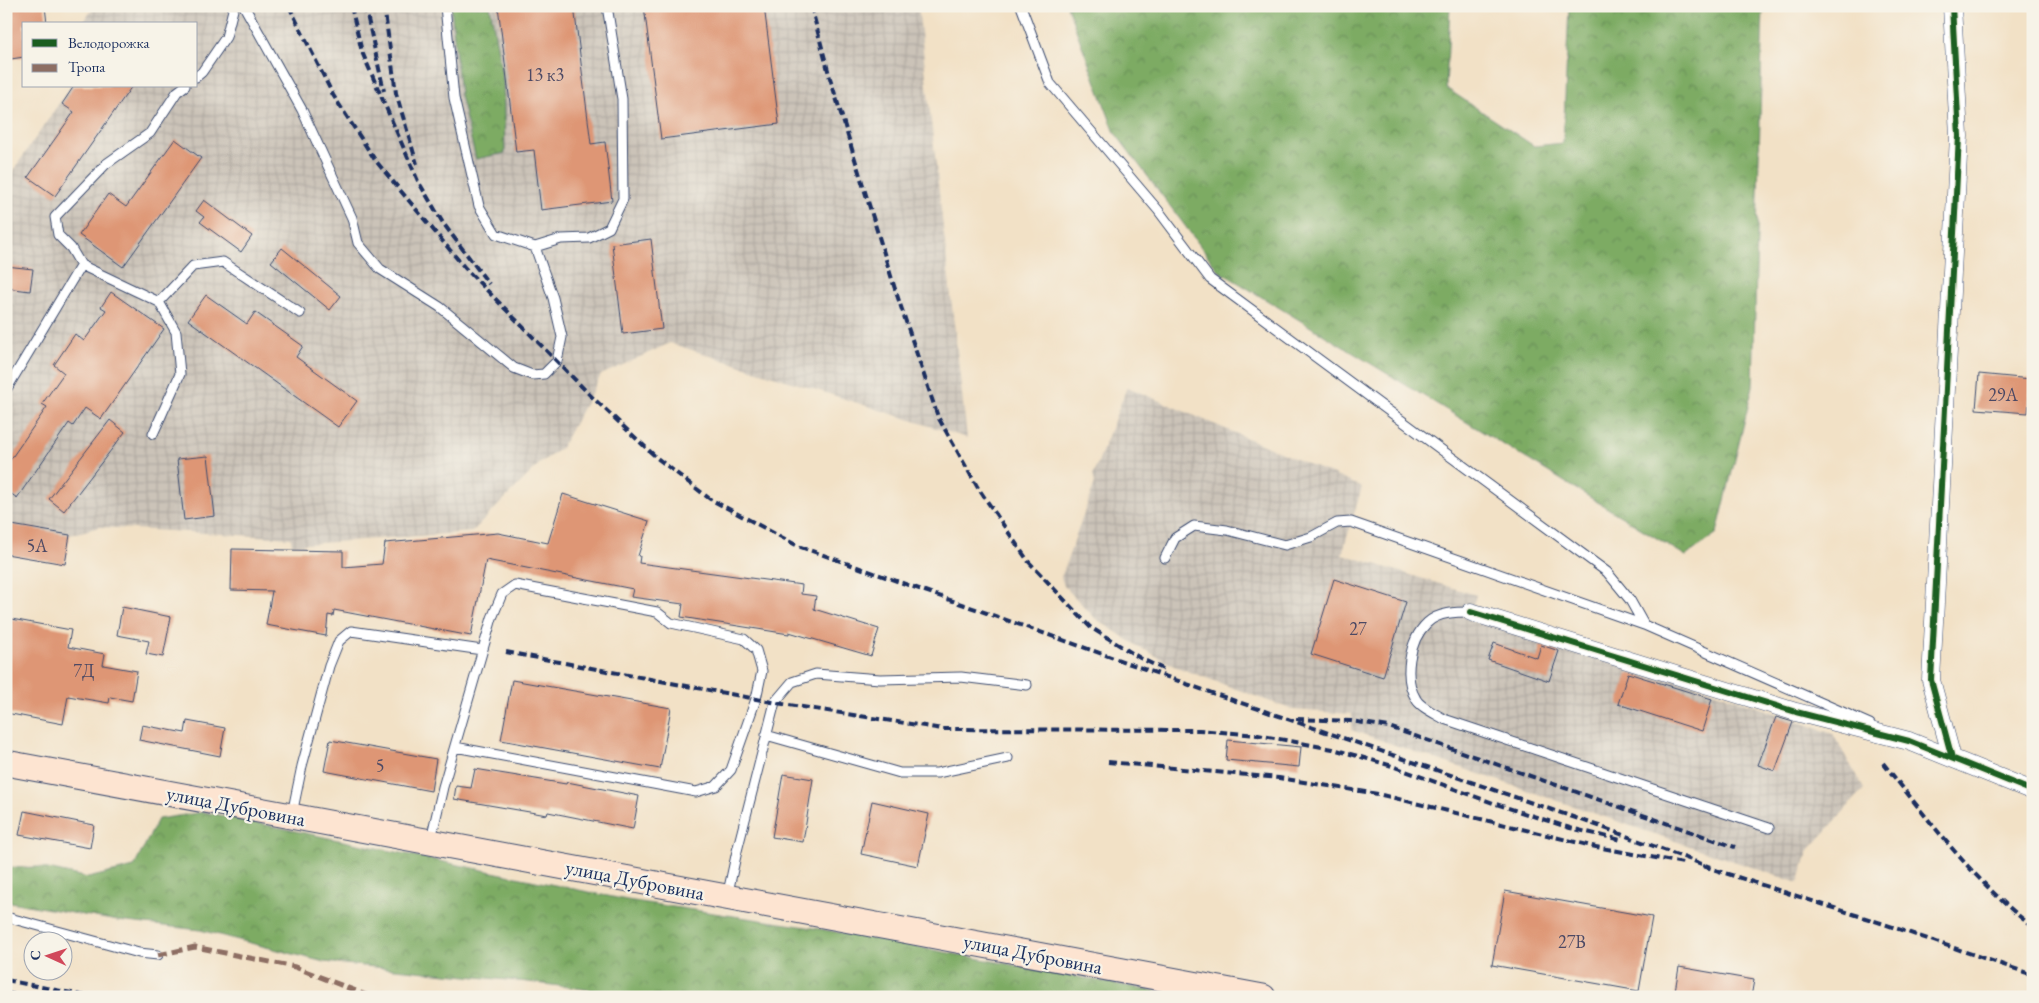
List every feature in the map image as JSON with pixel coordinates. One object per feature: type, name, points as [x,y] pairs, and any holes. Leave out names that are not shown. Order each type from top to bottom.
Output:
[{"type":"main road","name":"улица Дубровина","points":[[6,763],[1263,997]]},
{"type":"street","points":[[1952,6],[1959,136],[1931,680],[1952,758]]},
{"type":"street","points":[[1471,612],[1796,712],[1909,741],[2033,792]]},
{"type":"lane","points":[[198,75],[226,37],[234,6]]},
{"type":"lane","points":[[244,6],[302,110],[352,218],[358,243],[380,269],[440,307],[514,368],[532,375],[544,374],[557,361],[562,337],[553,298],[535,247]]},
{"type":"lane","points":[[445,6],[454,98],[479,206],[496,234],[535,247],[561,239],[589,238],[609,228],[623,199],[622,100],[607,6]]},
{"type":"lane","points":[[1020,6],[1050,84],[1158,210],[1210,279],[1607,572],[1630,600],[1644,625]]},
{"type":"lane","points":[[153,434],[180,374],[176,332],[159,302],[81,265],[71,248],[58,235],[55,217],[106,164],[150,133],[177,92],[182,88]]},
{"type":"lane","points":[[159,302],[193,266],[223,262],[300,313]]},
{"type":"lane","points":[[6,390],[81,265]]},
{"type":"lane","points":[[1165,558],[1175,538],[1194,526],[1227,530],[1285,545],[1311,537],[1337,523],[1351,522],[1459,558],[1644,625],[1909,741]]},
{"type":"lane","points":[[430,842],[454,747],[492,618],[502,594],[515,585],[657,612],[671,623],[744,639],[756,650],[762,671],[756,699],[731,770],[716,786],[696,792],[454,747]]},
{"type":"lane","points":[[1471,612],[1452,611],[1428,622],[1419,634],[1411,653],[1409,678],[1416,700],[1444,719],[1769,828]]},
{"type":"lane","points":[[292,816],[315,710],[328,666],[339,641],[351,631],[482,650]]},
{"type":"lane","points":[[727,897],[775,702],[792,682],[816,674],[880,679],[960,677],[1028,684]]},
{"type":"lane","points":[[766,735],[900,773],[937,773],[1008,758]]},
{"type":"lane","points":[[6,917],[139,953],[158,955]]},
{"type":"shaded area","points":[[92,6],[918,6],[967,438],[670,343],[601,375],[561,448],[539,464],[472,532],[292,545],[291,538],[99,527],[70,535],[6,524],[6,181],[70,88],[198,88],[198,22],[83,22],[92,10]]},
{"type":"shaded area","points":[[1127,387],[1362,487],[1342,554],[1476,595],[1473,605],[1833,734],[1864,789],[1809,850],[1798,883],[1351,730],[1352,714],[1293,710],[1174,666],[1136,645],[1096,619],[1064,586],[1061,577],[1095,483],[1093,475]]},
{"type":"green space","points":[[451,6],[490,6],[503,81],[505,153],[476,159],[460,95]]},
{"type":"green space","points":[[1067,6],[1450,6],[1446,88],[1534,146],[1563,143],[1569,6],[1763,6],[1753,386],[1717,533],[1686,556],[1219,271],[1115,133]]},
{"type":"green space","points":[[204,812],[627,900],[820,929],[1186,997],[647,997],[528,982],[324,962],[200,930],[118,921],[10,902],[6,881],[6,868],[39,867],[88,878],[134,867],[158,819]]},
{"type":"building","points":[[6,6],[45,6],[47,22],[22,22],[22,57],[11,59]]},
{"type":"building","points":[[498,6],[574,6],[591,144],[605,142],[612,201],[541,210],[534,150],[516,152]]},
{"type":"building","points":[[644,6],[764,6],[779,124],[661,139]]},
{"type":"building","points":[[73,88],[131,88],[55,196],[28,177],[74,112],[62,104]]},
{"type":"building","points":[[175,139],[201,158],[123,267],[79,235],[108,194],[126,207]]},
{"type":"building","points":[[204,200],[252,236],[241,252],[200,222],[204,217],[196,211]]},
{"type":"building","points":[[651,239],[662,329],[623,334],[612,244]]},
{"type":"building","points":[[282,248],[341,296],[330,310],[271,262]]},
{"type":"building","points":[[6,266],[33,269],[30,291],[6,288]]},
{"type":"building","points":[[111,292],[164,329],[101,419],[85,408],[73,426],[69,423],[17,498],[6,490],[6,466],[47,407],[42,404],[64,373],[54,365],[75,334],[84,341],[106,310],[101,307]]},
{"type":"building","points":[[206,295],[247,324],[255,312],[303,346],[296,357],[357,401],[338,427],[188,320]]},
{"type":"building","points":[[1979,374],[2031,379],[2028,413],[1976,409]]},
{"type":"building","points":[[110,420],[125,432],[64,511],[49,499]]},
{"type":"building","points":[[208,456],[215,516],[184,520],[177,459]]},
{"type":"building","points":[[563,494],[649,521],[638,556],[640,556],[639,563],[802,585],[801,594],[816,596],[814,609],[879,629],[871,656],[789,632],[789,634],[681,617],[683,604],[631,597],[633,589],[486,560],[471,636],[334,610],[333,616],[328,615],[326,636],[266,625],[272,591],[231,590],[232,549],[343,551],[343,567],[382,564],[385,543],[498,533],[548,543]]},
{"type":"building","points":[[6,524],[70,535],[65,564],[6,554]]},
{"type":"building","points":[[1334,579],[1406,602],[1383,677],[1311,654]]},
{"type":"building","points":[[122,607],[171,617],[163,657],[146,654],[149,641],[117,635]]},
{"type":"building","points":[[6,618],[71,630],[68,647],[105,654],[103,665],[137,671],[132,701],[110,697],[109,703],[68,696],[63,724],[6,713]]},
{"type":"building","points":[[1494,643],[1537,658],[1541,645],[1559,651],[1549,681],[1488,660]]},
{"type":"building","points":[[1628,673],[1712,699],[1702,731],[1618,704]]},
{"type":"building","points":[[512,680],[671,708],[660,769],[501,740]]},
{"type":"building","points":[[1776,717],[1793,722],[1775,771],[1758,765]]},
{"type":"building","points":[[187,721],[225,728],[220,756],[139,740],[142,725],[185,733]]},
{"type":"building","points":[[330,740],[436,759],[431,791],[324,771]]},
{"type":"building","points":[[1228,740],[1301,747],[1299,767],[1226,760]]},
{"type":"building","points":[[475,769],[566,784],[567,782],[639,796],[633,829],[548,812],[547,815],[454,799],[456,786],[471,788]]},
{"type":"building","points":[[783,774],[813,779],[803,842],[772,837]]},
{"type":"building","points":[[872,801],[929,814],[918,866],[861,854]]},
{"type":"building","points":[[24,811],[94,825],[90,848],[19,835]]},
{"type":"building","points":[[1505,891],[1652,917],[1639,991],[1492,965]]},
{"type":"building","points":[[1679,967],[1754,980],[1751,997],[1674,997]]},
{"type":"railway","points":[[289,6],[333,95],[375,160],[465,268],[590,395],[657,458],[710,499],[798,546],[1215,694],[1599,826],[1710,867]]},
{"type":"railway","points":[[351,6],[362,52],[418,181],[443,223],[489,284]]},
{"type":"railway","points":[[365,6],[384,91]]},
{"type":"railway","points":[[384,6],[396,93],[417,164]]},
{"type":"railway","points":[[811,6],[830,78],[895,289],[938,417],[978,488],[1028,561],[1090,627],[1140,658],[1163,669]]},
{"type":"railway","points":[[506,652],[783,704],[943,729],[1199,730],[1258,735],[1333,749],[1389,765],[1493,803],[1570,828],[1621,840]]},
{"type":"railway","points":[[1296,719],[1351,721],[1389,727],[1735,847]]},
{"type":"railway","points":[[1108,762],[1279,778],[1378,794],[1596,847],[1683,863]]},
{"type":"railway","points":[[1883,763],[1953,850],[1991,890],[2033,927]]},
{"type":"railway","points":[[1703,866],[1881,923],[2033,975]]},
{"type":"railway","points":[[6,980],[91,997]]},
{"type":"railway","points":[[6,993],[26,997]]},
{"type":"marked path","points":[[158,955],[195,947],[295,967],[371,997]]},
{"type":"cycle path","points":[[1952,6],[1959,136],[1931,680],[1952,758]]},
{"type":"cycle path","points":[[1471,612],[1796,712],[1909,741],[2033,791]]}]
